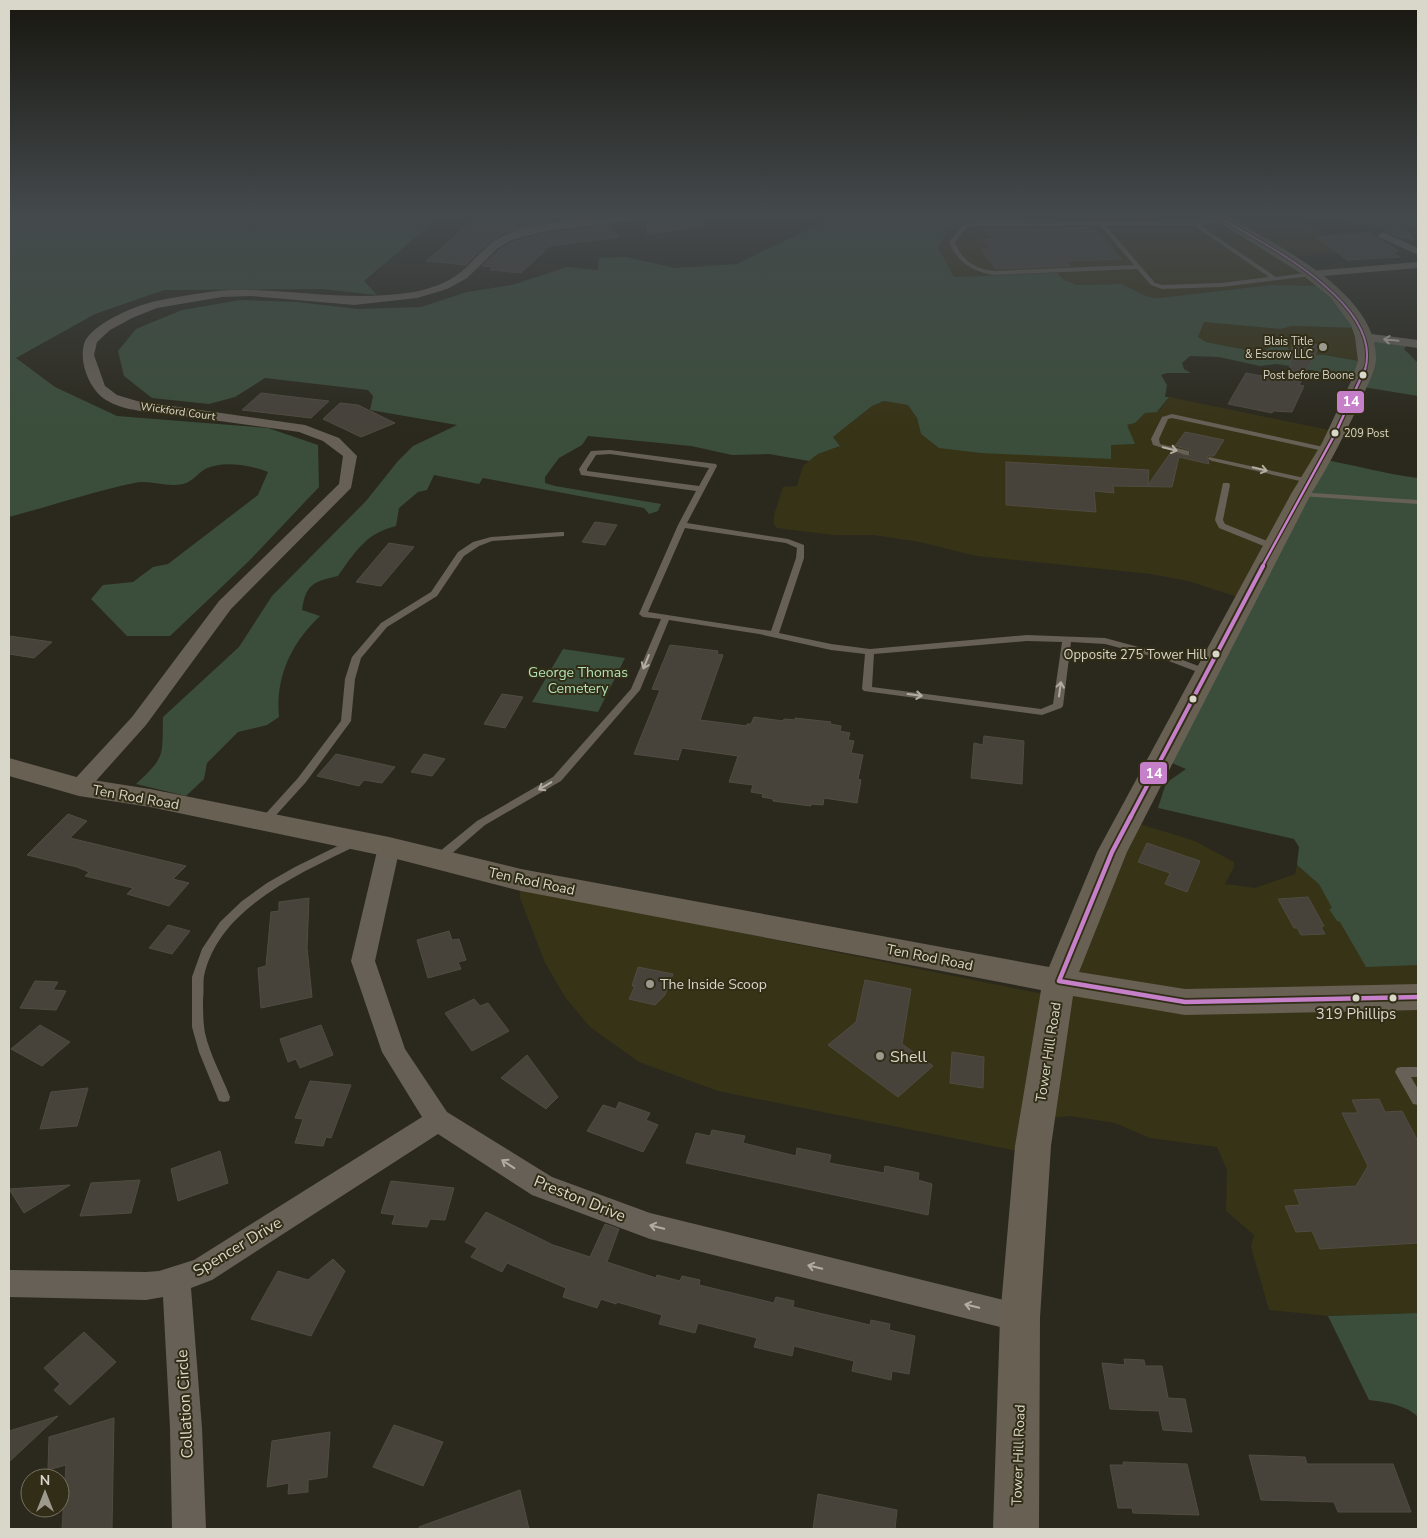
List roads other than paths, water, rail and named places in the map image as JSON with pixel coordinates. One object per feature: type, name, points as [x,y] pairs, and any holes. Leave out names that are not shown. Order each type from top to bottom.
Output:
[{"type":"main road","name":"Tower Hill Road","points":[[1016,1529],[1020,1318],[1033,1146],[1058,981],[1112,852],[1206,672],[1305,488],[1328,450],[1368,361],[1364,337],[1359,324],[1337,295],[1326,286]]},
{"type":"main road","name":"Ten Rod Road","points":[[9,767],[79,787],[150,798],[354,842],[388,847],[521,880],[1058,981],[1185,1002],[1418,997]]},
{"type":"street","name":"Wickford Court","points":[[79,787],[140,721],[225,605],[346,485],[350,456],[342,444],[324,434],[300,428],[135,405],[112,398],[99,388],[88,355],[92,341],[106,326],[128,314],[155,305],[195,297],[251,293],[354,301],[417,295],[445,286]]},
{"type":"street","points":[[1364,337],[1418,344]]},
{"type":"street","name":"Preston Drive","points":[[388,847],[363,961],[394,1052],[438,1120],[542,1186],[650,1226],[1020,1318]]},
{"type":"street","name":"Spencer Drive","points":[[9,1284],[146,1286],[176,1280],[202,1271],[438,1120]]},
{"type":"street","name":"Collation Circle","points":[[176,1280],[186,1428],[189,1529]]},
{"type":"lane","points":[[1158,286],[1198,286]]},
{"type":"lane","points":[[1186,453],[1163,448],[1155,442],[1165,417],[1172,416],[1328,450]]},
{"type":"lane","points":[[701,489],[584,474],[583,469],[594,453],[610,452],[713,466],[701,489],[682,525],[644,614],[774,634],[832,647],[870,652],[992,641],[1067,639],[1105,642],[1169,658],[1206,672]]},
{"type":"lane","points":[[1212,459],[1305,488],[1418,502]]},
{"type":"lane","points":[[1226,485],[1219,520],[1222,526],[1274,547]]},
{"type":"lane","points":[[682,525],[788,541],[801,547],[800,558],[774,634]]},
{"type":"lane","points":[[264,822],[302,780],[346,721],[350,679],[357,657],[371,637],[384,625],[434,594],[461,554],[476,544],[491,538],[560,534]]},
{"type":"lane","points":[[438,860],[481,823],[557,779],[635,690],[666,617]]},
{"type":"lane","points":[[870,652],[866,689],[1042,712],[1058,706],[1067,639]]},
{"type":"lane","points":[[224,1096],[199,1036],[196,985],[209,945],[230,917],[246,903],[275,884],[354,842]]},
{"type":"lane","points":[[1418,1072],[1401,1072],[1418,1100]]},
{"type":"place","name":"Blais Title & Escrow LLC","points":[[1323,347]]},
{"type":"place","name":"Post before Boone","points":[[1363,375]]},
{"type":"place","name":"209 Post","points":[[1335,433]]},
{"type":"place","name":"Opposite 275 Tower Hill","points":[[1216,654]]},
{"type":"place","name":"The Inside Scoop","points":[[650,984]]},
{"type":"place","name":"319 Phillips","points":[[1356,998]]},
{"type":"place","name":"Shell","points":[[880,1056]]},
{"type":"park label","name":"George Thomas Cemetery","points":[[578,680]]}]
